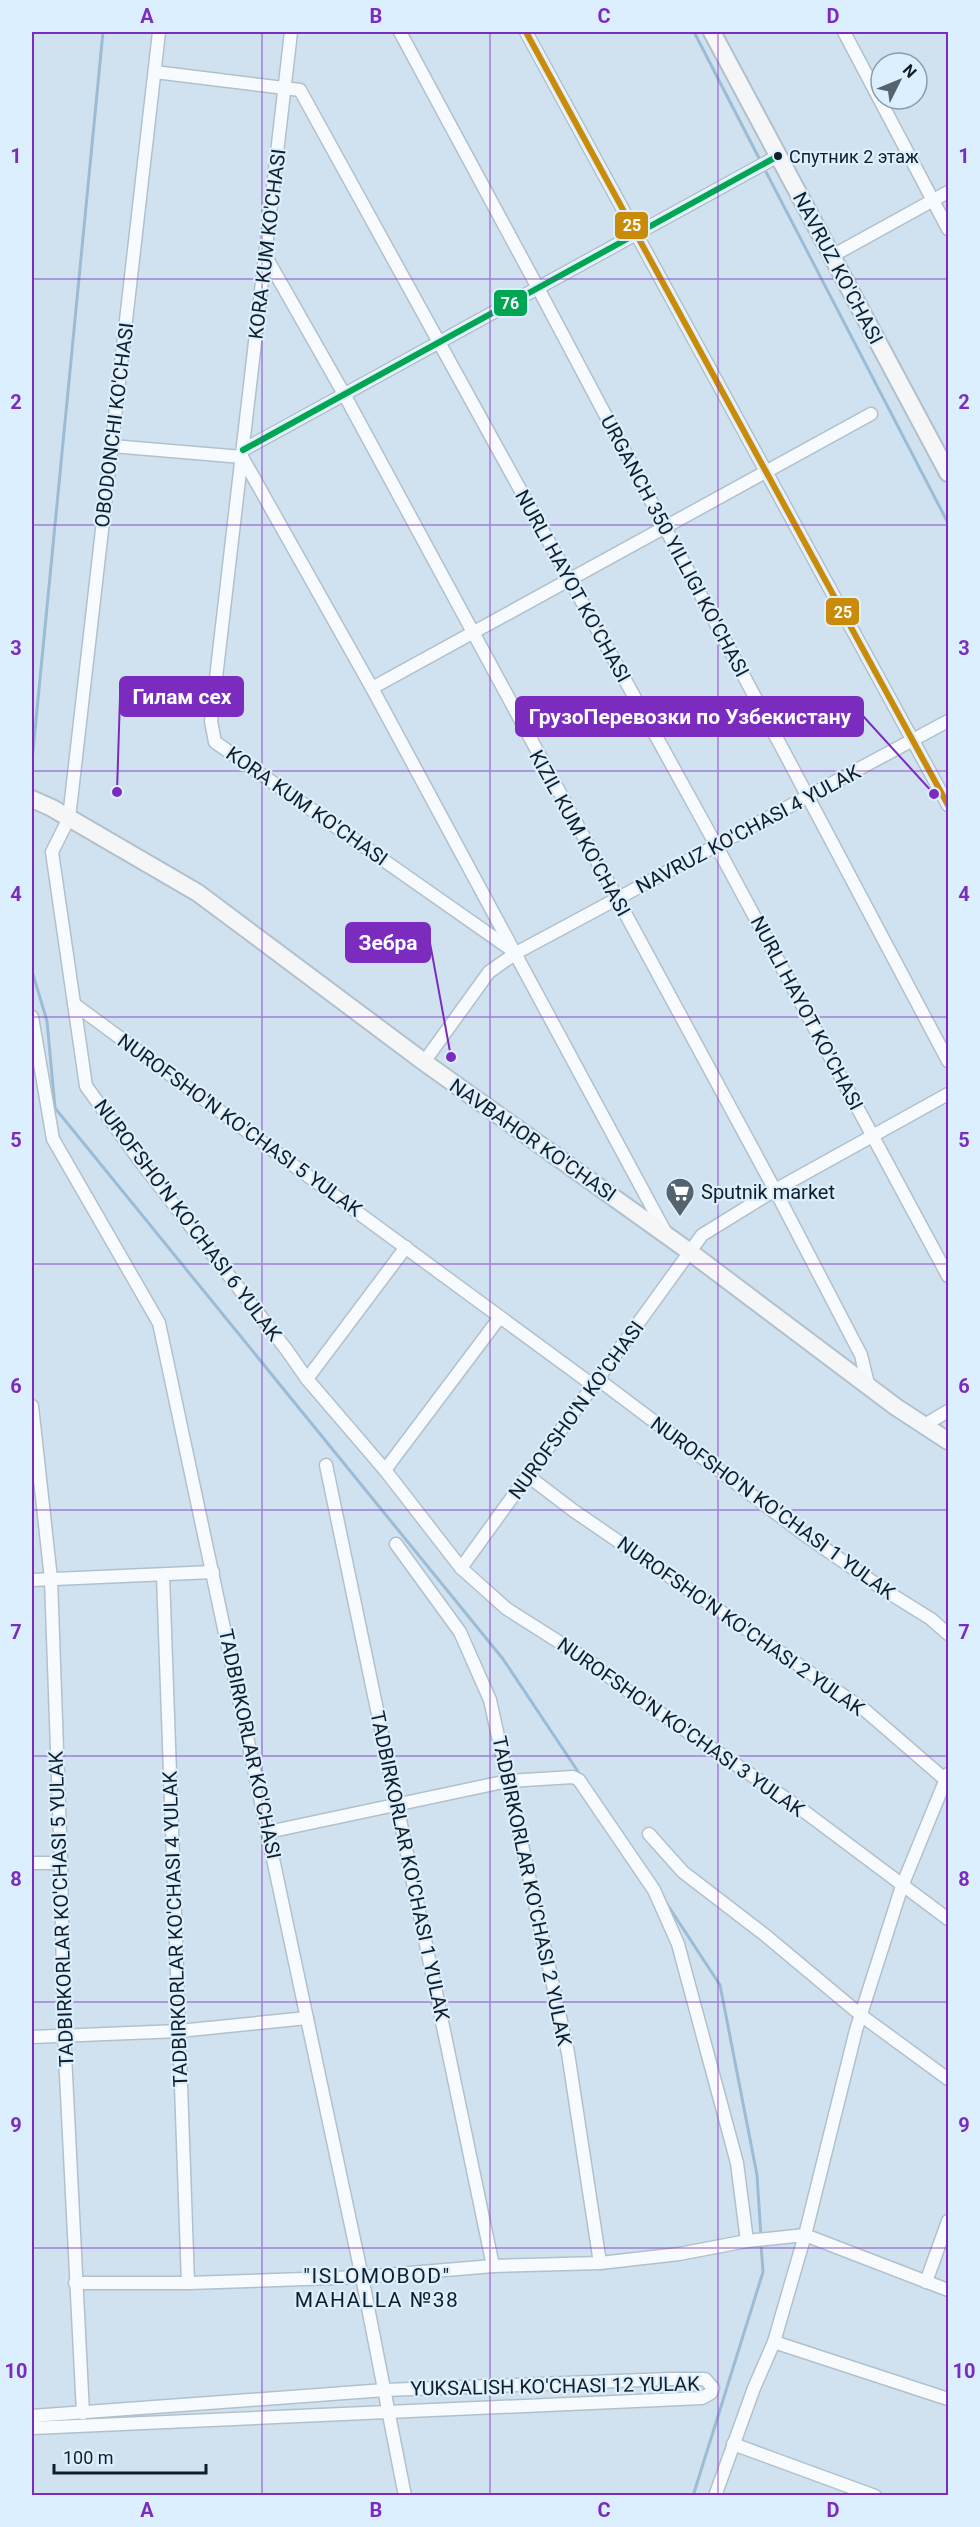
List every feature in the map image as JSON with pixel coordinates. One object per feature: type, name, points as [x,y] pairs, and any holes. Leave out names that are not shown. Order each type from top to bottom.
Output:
[{"type":"main road","name":"NAVRUZ KO'CHASI","points":[[712,32],[948,473]]},
{"type":"main road","name":"NAVBAHOR KO'CHASI","points":[[32,800],[52,808],[198,894],[424,1062],[690,1252],[923,1426],[948,1441]]},
{"type":"street","name":"OBODONCHI KO'CHASI","points":[[69,818],[159,32]]},
{"type":"street","name":"KORA KUM KO'CHASI","points":[[291,32],[211,721],[215,742],[516,953]]},
{"type":"street","name":"URGANCH 350 YILLIGI KO'CHASI","points":[[400,32],[948,1061]]},
{"type":"street","points":[[526,32],[948,805]]},
{"type":"street","points":[[844,32],[948,229]]},
{"type":"street","points":[[155,72],[286,87]]},
{"type":"street","name":"NURLI HAYOT KO'CHASI","points":[[286,87],[300,90],[717,845],[948,1276]]},
{"type":"street","points":[[112,446],[242,453],[344,394],[778,156]]},
{"type":"street","points":[[832,256],[948,192]]},
{"type":"street","name":"KIZIL KUM KO'CHASI","points":[[265,255],[344,394],[775,1190],[861,1355],[868,1384]]},
{"type":"street","points":[[372,688],[871,414]]},
{"type":"street","name":"KORA KUM KO'CHASI","points":[[242,453],[372,688],[668,1236]]},
{"type":"street","name":"NAVRUZ KO'CHASI 4 YULAK","points":[[424,1062],[489,972],[516,953],[948,721]]},
{"type":"street","name":"NUROFSHO'N KO'CHASI 6 YULAK","points":[[69,818],[52,852],[86,1086],[140,1161],[307,1379],[385,1470],[461,1568]]},
{"type":"street","name":"NUROFSHO'N KO'CHASI 5 YULAK","points":[[74,1004],[500,1317],[596,1383]]},
{"type":"street","name":"TADBIRKORLAR KO'CHASI","points":[[32,1017],[52,1139],[159,1323],[308,2018],[390,2413],[405,2496]]},
{"type":"street","name":"NUROFSHO'N KO'CHASI","points":[[461,1568],[702,1235],[775,1190],[948,1094]]},
{"type":"street","points":[[307,1379],[406,1246]]},
{"type":"street","points":[[385,1470],[500,1317]]},
{"type":"street","name":"NUROFSHO'N KO'CHASI 1 YULAK","points":[[596,1383],[805,1535],[931,1619],[948,1634]]},
{"type":"street","name":"TADBIRKORLAR KO'CHASI 5 YULAK","points":[[32,1406],[35,1459],[51,1580],[61,1863],[64,2035],[82,2413]]},
{"type":"street","points":[[923,1426],[948,1411]]},
{"type":"street","name":"TADBIRKORLAR KO'CHASI 1 YULAK","points":[[326,1465],[493,2266]]},
{"type":"street","name":"NUROFSHO'N KO'CHASI 2 YULAK","points":[[528,1476],[866,1711],[948,1778]]},
{"type":"street","name":"TADBIRKORLAR KO'CHASI 2 YULAK","points":[[396,1544],[460,1632],[490,1700],[568,2053],[600,2263]]},
{"type":"street","name":"NUROFSHO'N KO'CHASI 3 YULAK","points":[[461,1568],[507,1609],[589,1661],[632,1694],[797,1806],[948,1919]]},
{"type":"street","points":[[32,1581],[213,1572]]},
{"type":"street","name":"TADBIRKORLAR KO'CHASI 4 YULAK","points":[[163,1575],[188,2283]]},
{"type":"street","points":[[268,1832],[508,1781],[573,1777],[579,1780],[654,1890],[678,1944],[736,2163],[752,2241]]},
{"type":"street","points":[[715,2496],[754,2388],[774,2342],[805,2235],[856,2030],[902,1886],[948,1778]]},
{"type":"street","points":[[649,1834],[683,1872],[765,1935],[862,2016],[948,2079]]},
{"type":"street","points":[[32,1863],[61,1863]]},
{"type":"street","points":[[32,2037],[179,2031],[308,2018]]},
{"type":"street","points":[[926,2282],[948,2222]]},
{"type":"street","points":[[75,2283],[188,2283],[362,2277],[493,2266],[600,2263],[805,2235],[948,2290]]},
{"type":"street","points":[[774,2342],[948,2399]]},
{"type":"street","name":"YUKSALISH KO'CHASI 12 YULAK","points":[[32,2416],[385,2390],[669,2379],[705,2379],[713,2388],[711,2393],[705,2397],[443,2411],[32,2428]]},
{"type":"street","points":[[442,2388],[443,2411]]},
{"type":"street","points":[[733,2444],[875,2496]]},
{"type":"waterway","points":[[32,761],[103,32]]},
{"type":"waterway","points":[[694,32],[761,162]]},
{"type":"waterway","points":[[764,168],[948,523]]},
{"type":"waterway","points":[[32,971],[47,1021],[55,1108],[503,1659],[581,1776]]},
{"type":"waterway","points":[[667,1904],[720,1985],[757,2175],[761,2237]]},
{"type":"waterway","points":[[693,2496],[763,2272],[761,2244]]},
{"type":"transit line","name":"25","points":[[526,32],[948,805]]},
{"type":"transit line","name":"76","points":[[243,450],[778,156]]},
{"type":"place","name":"Спутник 2 этаж","points":[[778,156]]},
{"type":"place","name":"Гилам сех","points":[[117,792]]},
{"type":"place","name":"ГрузоПеревозки по Узбекистану","points":[[934,794]]},
{"type":"place","name":"Зебра","points":[[451,1057]]},
{"type":"place","name":"Sputnik market","points":[[680,1218]]},
{"type":"district","name":"\"ISLOMOBOD\" MAHALLA №38","points":[[377,2288]]}]
